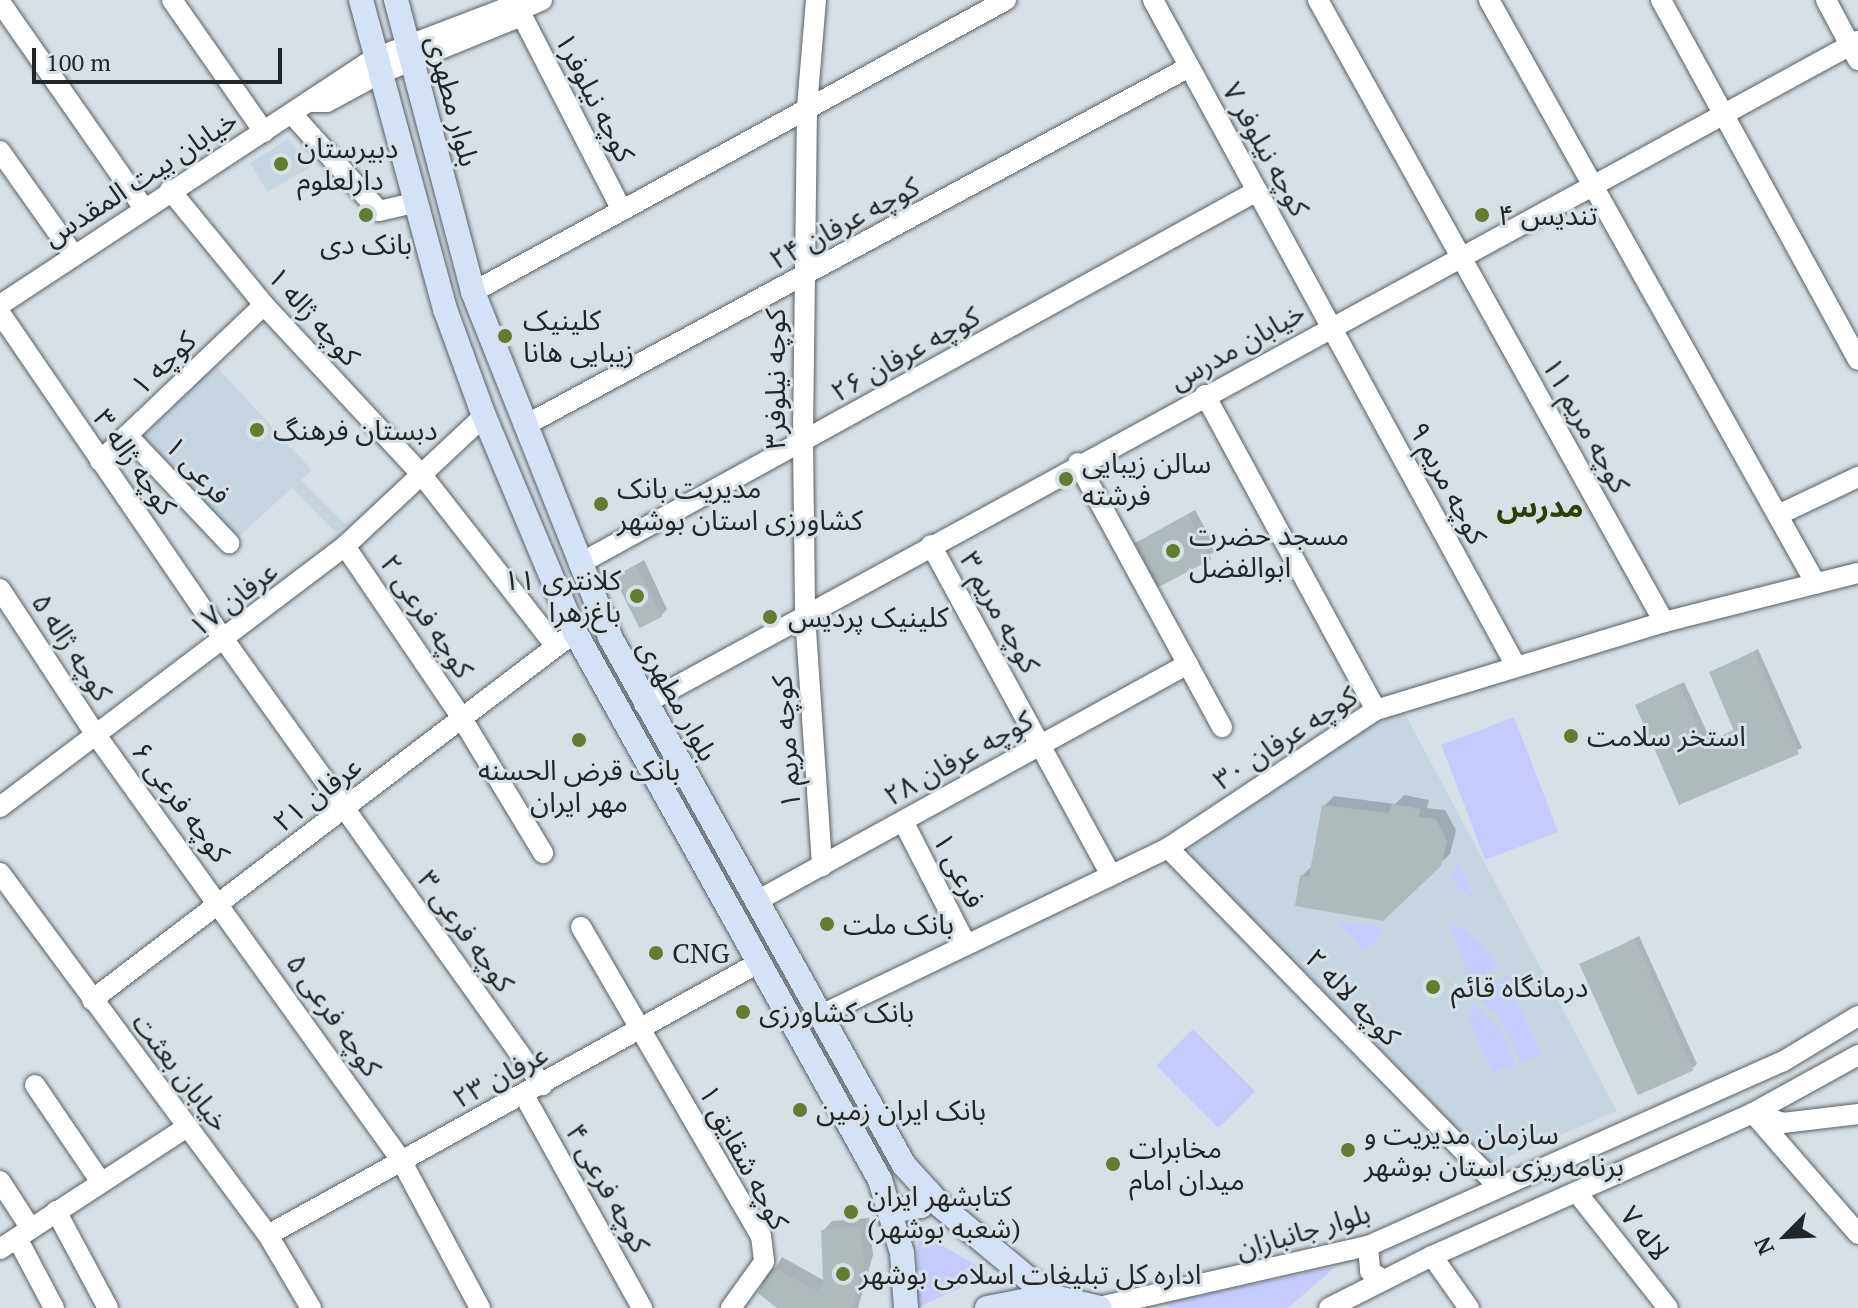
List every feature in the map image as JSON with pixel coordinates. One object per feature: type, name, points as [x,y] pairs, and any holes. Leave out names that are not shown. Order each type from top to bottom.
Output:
[{"type":"main road","name":"بلوار مطهری","points":[[361,0],[445,309],[565,638],[758,963],[880,1180],[892,1211],[906,1308]]},
{"type":"main road","name":"بلوار مطهری","points":[[396,0],[473,292],[579,564],[644,704],[904,1165],[928,1192],[1049,1296]]},
{"type":"main road","points":[[892,1211],[921,1206],[928,1192]]},
{"type":"main road","points":[[987,1308],[1049,1296],[1100,1308]]},
{"type":"street","points":[[172,0],[264,132]]},
{"type":"street","name":"خیابان بیت المقدس","points":[[0,305],[143,207],[313,102],[320,89],[408,53],[512,20],[519,10],[542,0]]},
{"type":"street","name":"کوچه نیلوفر۳","points":[[805,615],[803,277],[807,108],[816,0]]},
{"type":"street","points":[[473,292],[807,108],[978,7],[1006,0]]},
{"type":"street","name":"کوچه نیلوفر ۷","points":[[1153,0],[1331,326]]},
{"type":"street","name":"کوچه مریم ۱۱","points":[[1318,0],[1664,622]]},
{"type":"street","points":[[1489,0],[1816,584]]},
{"type":"street","points":[[1661,0],[1858,360]]},
{"type":"street","points":[[1826,0],[1855,49]]},
{"type":"street","points":[[0,2],[143,207]]},
{"type":"street","name":"کوچه نیلوفر۱","points":[[519,10],[622,210]]},
{"type":"street","name":"خیابان مدرس","points":[[644,704],[1458,256],[1723,114],[1855,49]]},
{"type":"street","name":"کوچه عرفان ۲۴","points":[[524,426],[1189,67]]},
{"type":"street","points":[[292,114],[379,211],[417,202]]},
{"type":"street","points":[[0,151],[73,254]]},
{"type":"street","name":"کوچه ژاله ۱","points":[[170,190],[264,305],[422,475],[565,638]]},
{"type":"street","name":"کوچه عرفان ۲۶","points":[[579,564],[1257,191]]},
{"type":"street","name":"کوچه ۱","points":[[100,461],[264,305]]},
{"type":"street","name":"کوچه ژاله ۳","points":[[0,313],[225,641]]},
{"type":"street","name":"کوچه مریم ۹","points":[[1331,326],[1516,666]]},
{"type":"street","points":[[1205,395],[1376,710]]},
{"type":"street","name":"عرفان ۱۷","points":[[0,807],[225,641],[345,546],[484,416]]},
{"type":"street","name":"فرعی ۱","points":[[127,435],[229,543]]},
{"type":"street","points":[[1078,463],[1222,727]]},
{"type":"street","points":[[1778,515],[1858,477]]},
{"type":"street","name":"کوچه مریم ۳","points":[[931,545],[1111,875]]},
{"type":"street","name":"کوچه فرعی ۲","points":[[345,546],[461,717],[543,853]]},
{"type":"street","name":"کوچه عرفان ۳۰","points":[[819,1016],[1168,848],[1376,710],[1664,622],[1858,573]]},
{"type":"street","name":"کوچه ژاله ۵","points":[[0,589],[96,735]]},
{"type":"street","name":"کوچه مریم ۱","points":[[805,615],[822,866]]},
{"type":"street","name":"عرفان ۲۱","points":[[92,1000],[565,638]]},
{"type":"street","points":[[225,641],[344,809]]},
{"type":"street","name":"کوچه عرفان ۲۸","points":[[755,902],[1188,664]]},
{"type":"street","name":"کوچه فرعی ۶","points":[[96,735],[221,903]]},
{"type":"street","name":"کوچه فرعی ۳","points":[[344,809],[533,1090]]},
{"type":"street","name":"فرعی ۱","points":[[903,821],[966,944]]},
{"type":"street","name":"کوچه لاله ۲","points":[[1168,848],[1497,1185]]},
{"type":"street","name":"خیابان بعثت","points":[[0,873],[268,1235],[311,1308]]},
{"type":"street","name":"کوچه فرعی ۵","points":[[221,903],[401,1160]]},
{"type":"street","name":"کوچه شقایق ۱","points":[[581,927],[761,1236],[764,1262],[731,1308]]},
{"type":"street","name":"عرفان ۲۳","points":[[268,1235],[758,963]]},
{"type":"street","name":"بلوار جانبازان","points":[[1100,1308],[1368,1246],[1497,1185],[1782,1062],[1858,1016]]},
{"type":"street","points":[[1329,1308],[1432,1256],[1578,1194],[1753,1113],[1858,1055]]},
{"type":"street","points":[[35,1085],[101,1182]]},
{"type":"street","name":"کوچه فرعی ۴","points":[[533,1090],[642,1308]]},
{"type":"street","points":[[1753,1113],[1783,1123],[1858,1114]]},
{"type":"street","points":[[1753,1113],[1858,1234]]},
{"type":"street","points":[[16,1239],[187,1127]]},
{"type":"street","points":[[401,1160],[480,1308]]},
{"type":"street","points":[[0,1181],[16,1239],[54,1308]]},
{"type":"street","name":"لاله ۷","points":[[1578,1194],[1668,1308]]},
{"type":"street","points":[[56,1211],[108,1308]]},
{"type":"street","points":[[1368,1246],[1370,1271],[1382,1279]]},
{"type":"street","points":[[1432,1256],[1469,1308]]},
{"type":"shaded area","name":"دبیرستان دارلعلوم","points":[[288,139],[312,166],[268,192],[250,163]]},
{"type":"shaded area","points":[[215,365],[312,470],[301,480],[346,525],[336,533],[292,488],[236,539],[143,437]]},
{"type":"shaded area","name":"درمانگاه قائم","points":[[1404,712],[1617,1111],[1490,1165],[1198,869],[1189,849],[1371,722]]},
{"type":"shaded area","points":[[1514,717],[1558,832],[1485,860],[1441,745]]},
{"type":"shaded area","points":[[1458,860],[1474,898],[1457,887],[1452,875]]},
{"type":"shaded area","points":[[1337,922],[1381,927],[1380,938],[1364,950]]},
{"type":"shaded area","points":[[1451,924],[1464,928],[1499,966],[1468,980]]},
{"type":"shaded area","points":[[1506,976],[1541,1054],[1522,1064],[1500,1017],[1470,993]]},
{"type":"shaded area","points":[[1473,1003],[1502,1032],[1517,1067],[1492,1072],[1469,1021]]},
{"type":"shaded area","points":[[1193,1029],[1255,1091],[1218,1128],[1156,1066]]},
{"type":"shaded area","points":[[919,1232],[991,1274],[916,1308]]},
{"type":"shaded area","points":[[1335,1267],[1288,1308],[1170,1308],[1166,1302]]},
{"type":"building","name":"مسجد حضرت ابوالفضل","points":[[1188,515],[1211,559],[1158,587],[1135,543]]},
{"type":"building","name":"کلانتری ۱۱ باغ‌زهرا","points":[[636,566],[662,617],[640,628],[614,577]]},
{"type":"building","points":[[1754,652],[1799,754],[1679,805],[1635,705],[1679,684],[1706,744],[1734,731],[1709,672]]},
{"type":"building","points":[[1392,804],[1421,809],[1418,817],[1436,819],[1447,841],[1441,866],[1383,921],[1295,906],[1300,875],[1309,877],[1322,805],[1389,813]]},
{"type":"building","points":[[1635,939],[1694,1071],[1638,1095],[1579,964]]},
{"type":"building","name":"اداره کل تبلیغات اسلامی بوشهر","points":[[860,1226],[864,1266],[852,1308],[777,1308],[758,1293],[771,1266],[817,1291],[823,1282],[821,1230]]},
{"type":"place","name":"دبیرستان دارلعلوم","points":[[281,164]]},
{"type":"place","name":"بانک دی","points":[[366,215]]},
{"type":"place","name":"تندیس ۴","points":[[1482,215]]},
{"type":"place","name":"کلینیک زیبایی هانا","points":[[505,336]]},
{"type":"place","name":"دبستان فرهنگ","points":[[257,430]]},
{"type":"place","name":"سالن زیبایی فرشته","points":[[1066,479]]},
{"type":"place","name":"مدیریت بانک کشاورزی استان بوشهر","points":[[601,504]]},
{"type":"place","name":"مسجد حضرت ابوالفضل","points":[[1173,551]]},
{"type":"place","name":"کلانتری ۱۱ باغ‌زهرا","points":[[637,596]]},
{"type":"place","name":"کلینیک پردیس","points":[[770,617]]},
{"type":"place","name":"استخر سلامت","points":[[1571,736]]},
{"type":"place","name":"بانک قرض الحسنه مهر ایران","points":[[579,740]]},
{"type":"place","name":"بانک ملت","points":[[827,924]]},
{"type":"place","name":"CNG","points":[[656,953]]},
{"type":"place","name":"درمانگاه قائم","points":[[1433,987]]},
{"type":"place","name":"بانک کشاورزی","points":[[743,1012]]},
{"type":"place","name":"بانک ایران زمین","points":[[800,1110]]},
{"type":"place","name":"سازمان مدیریت و برنامه‌ریزی استان بوشهر","points":[[1348,1150]]},
{"type":"place","name":"مخابرات میدان امام","points":[[1113,1164]]},
{"type":"place","name":"کتابشهر ایران (شعبه بوشهر)","points":[[851,1212]]},
{"type":"place","name":"اداره کل تبلیغات اسلامی بوشهر","points":[[843,1274]]},
{"type":"district","name":"مدرس","points":[[1540,506]]}]
